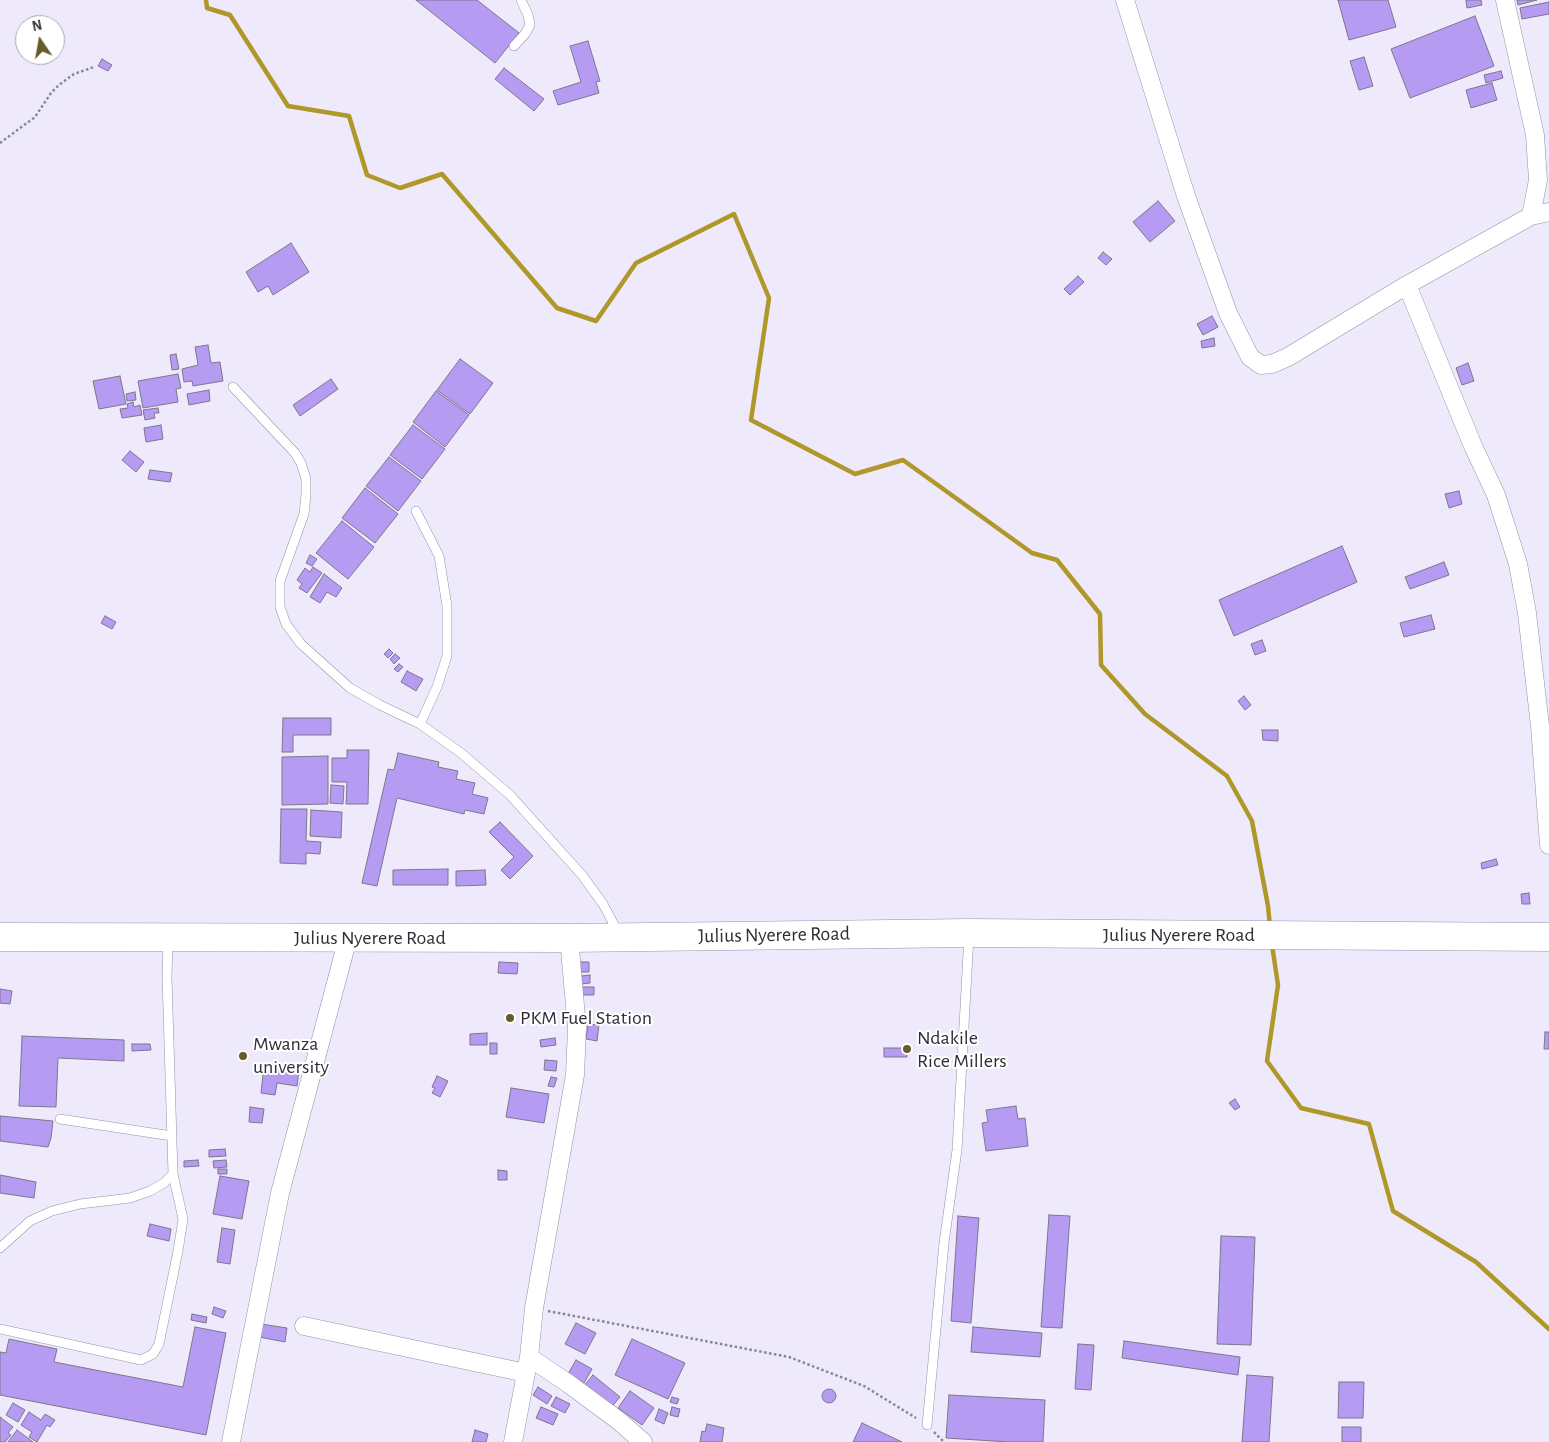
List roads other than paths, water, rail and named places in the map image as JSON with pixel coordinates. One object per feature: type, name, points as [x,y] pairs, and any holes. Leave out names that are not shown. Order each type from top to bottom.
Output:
[{"type":"highway","name":"Julius Nyerere Road","points":[[0,937],[569,938],[969,933],[1549,937]]},
{"type":"street","points":[[1124,0],[1186,196],[1228,313],[1250,357],[1261,365],[1272,364],[1288,357],[1407,285],[1531,216],[1549,212]]},
{"type":"street","points":[[1504,0],[1535,135],[1538,180],[1531,216]]},
{"type":"street","points":[[1407,285],[1472,446],[1496,495],[1518,564],[1527,613],[1540,726],[1549,845]]},
{"type":"street","points":[[231,1442],[280,1193],[348,938]]},
{"type":"street","points":[[513,1442],[528,1365],[534,1308],[576,1075],[577,1028],[569,938]]},
{"type":"street","points":[[304,1326],[528,1365],[569,1384],[643,1442]]},
{"type":"lane","points":[[514,46],[530,25],[528,15],[521,0]]},
{"type":"lane","points":[[233,387],[295,453],[306,478],[304,514],[280,581],[280,607],[286,624],[301,644],[350,688],[420,724],[461,753],[510,795],[582,875],[603,904],[620,937]]},
{"type":"lane","points":[[416,510],[439,556],[447,606],[447,656],[437,687],[420,724]]},
{"type":"lane","points":[[927,1425],[944,1243],[957,1150],[969,933]]},
{"type":"lane","points":[[0,1329],[141,1360],[154,1354],[159,1344],[183,1219],[174,1174],[167,977],[168,938]]},
{"type":"lane","points":[[60,1119],[172,1136]]},
{"type":"lane","points":[[0,1248],[30,1221],[52,1211],[80,1204],[130,1198],[144,1194],[174,1174]]},
{"type":"waterway","points":[[206,0],[207,8],[230,15],[288,106],[349,116],[367,175],[400,188],[442,174],[557,308],[596,321],[636,263],[734,214],[769,298],[751,420],[855,474],[903,460],[1032,553],[1057,560],[1100,614],[1101,665],[1145,714],[1227,776],[1252,821],[1268,906],[1270,927]]},
{"type":"waterway","points":[[1272,945],[1278,985],[1267,1061],[1301,1108],[1369,1124],[1393,1211],[1476,1262],[1549,1329]]},
{"type":"place","name":"PKM Fuel Station","points":[[510,1018]]},
{"type":"place","name":"Ndakile Rice Millers","points":[[907,1049]]},
{"type":"place","name":"Mwanza university","points":[[243,1056]]}]
